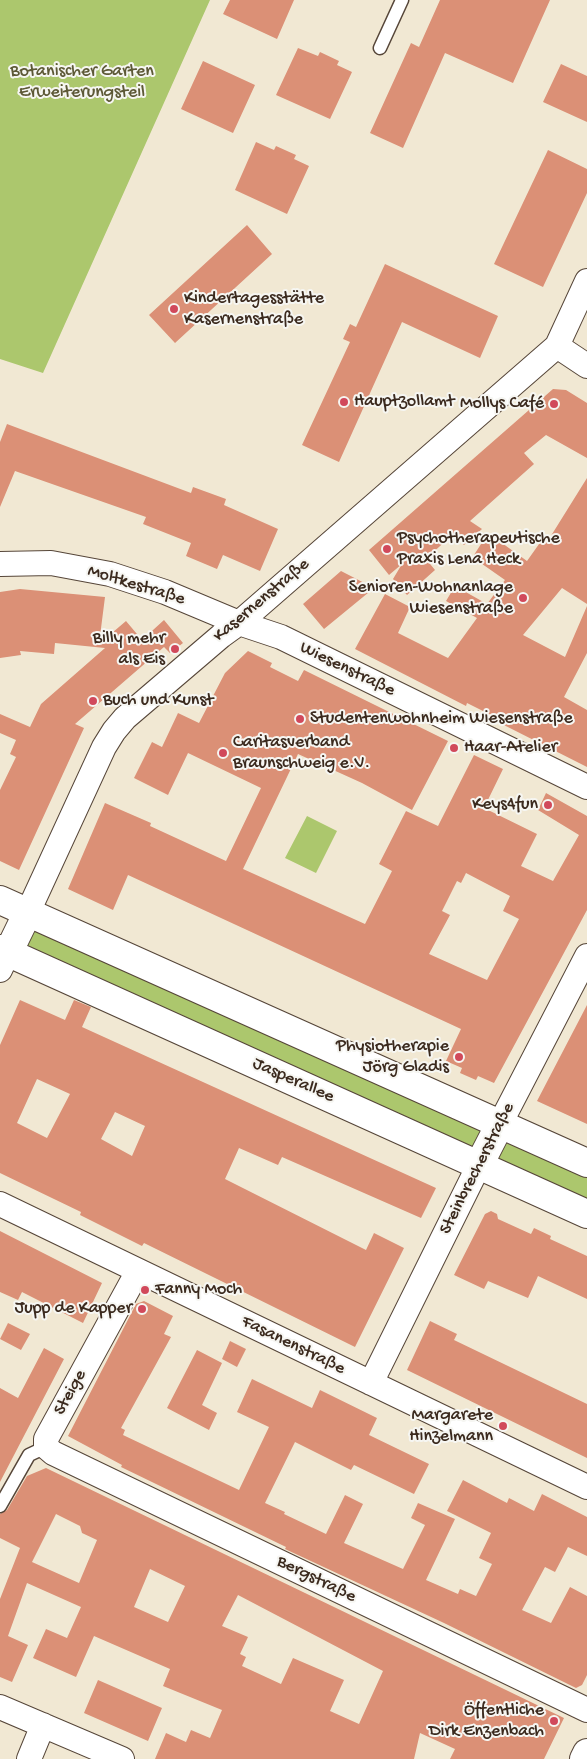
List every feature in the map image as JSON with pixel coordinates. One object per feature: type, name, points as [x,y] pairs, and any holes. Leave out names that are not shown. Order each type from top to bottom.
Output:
[{"type":"street","name":"Kasernenstraße","points":[[3,957],[28,912],[114,731],[125,718],[221,636],[239,624],[556,346],[587,281]]},
{"type":"street","points":[[556,346],[587,366]]},
{"type":"street","name":"Moltkestraße","points":[[0,564],[51,563],[110,574],[165,592],[239,624]]},
{"type":"street","name":"Wiesenstraße","points":[[239,624],[281,637],[587,787]]},
{"type":"street","points":[[0,900],[587,1163]]},
{"type":"street","name":"Steinbrecherstraße","points":[[370,1383],[479,1165],[587,956]]},
{"type":"street","name":"Jasperallee","points":[[3,957],[587,1214]]},
{"type":"street","name":"Fasanenstraße","points":[[0,1204],[587,1487]]},
{"type":"street","name":"Steige","points":[[46,1447],[46,1439],[138,1271]]},
{"type":"street","name":"Bergstraße","points":[[46,1447],[62,1458],[587,1710]]},
{"type":"street","points":[[0,1707],[122,1759]]},
{"type":"street","points":[[29,1759],[43,1725]]},
{"type":"street","points":[[584,1759],[587,1753]]},
{"type":"lane","points":[[380,48],[402,0]]},
{"type":"lane","points":[[0,1506],[29,1455],[46,1447]]},
{"type":"green space","name":"Botanischer Garten Erweiterungsteil","points":[[0,0],[210,0],[43,373],[0,359]]},
{"type":"green space","points":[[307,816],[337,831],[316,873],[285,858]]},
{"type":"green space","points":[[35,930],[480,1129],[483,1143],[469,1151],[27,947],[28,937]]},
{"type":"green space","points":[[506,1144],[512,1144],[587,1176],[587,1205],[502,1164],[498,1158],[500,1150]]},
{"type":"building","points":[[230,0],[294,0],[277,39],[223,14]]},
{"type":"building","points":[[440,0],[550,0],[513,83],[445,53],[403,148],[370,133],[411,43],[419,47]]},
{"type":"building","points":[[298,48],[318,56],[320,52],[339,61],[337,65],[352,72],[330,119],[276,95]]},
{"type":"building","points":[[203,61],[255,85],[233,133],[181,109]]},
{"type":"building","points":[[561,64],[587,76],[587,122],[543,102]]},
{"type":"building","points":[[256,142],[274,150],[276,146],[296,155],[294,159],[309,166],[287,214],[235,190]]},
{"type":"building","points":[[548,150],[587,169],[587,193],[543,287],[494,264]]},
{"type":"building","name":"Kindertagesstätte Kasernenstraße","points":[[247,225],[272,254],[175,343],[149,315]]},
{"type":"building","name":"Hauptzollamt","points":[[385,264],[498,316],[480,358],[402,322],[339,462],[302,445],[350,342],[343,339],[350,324],[356,327]]},
{"type":"building","points":[[553,389],[566,390],[587,403],[587,458],[546,435],[524,453],[534,464],[470,521],[482,529],[464,545],[453,534],[426,559],[435,570],[407,595],[393,579],[402,564],[389,575],[369,550]]},
{"type":"building","points":[[7,424],[191,493],[193,487],[226,499],[224,505],[278,529],[260,571],[223,555],[217,569],[186,556],[191,543],[143,524],[146,517],[15,471],[0,507],[0,442]]},
{"type":"building","points":[[587,478],[587,604],[562,588],[523,635],[565,657],[587,606],[587,653],[564,697],[587,710],[587,767],[492,719],[493,716],[467,703],[466,706],[355,649],[385,594],[410,607],[398,633],[448,658],[477,618],[446,601],[455,586],[487,604],[505,580],[475,559],[474,555],[488,533],[527,561],[544,537],[549,539]]},
{"type":"building","points":[[341,571],[374,588],[324,629],[303,604]]},
{"type":"building","points":[[20,589],[105,597],[99,644],[126,621],[142,640],[164,620],[183,643],[170,653],[164,647],[75,724],[84,728],[19,870],[0,861],[0,790],[16,757],[10,754],[16,740],[0,733],[0,714],[30,727],[41,704],[105,648],[55,643],[54,654],[20,651],[21,655],[0,658],[0,592]]},
{"type":"building","points":[[248,651],[272,663],[270,667],[298,681],[304,670],[448,741],[412,810],[362,783],[298,754],[243,869],[365,924],[392,871],[379,864],[406,811],[438,826],[474,755],[503,769],[484,808],[537,834],[521,866],[553,881],[579,835],[538,810],[546,793],[587,816],[587,910],[494,1083],[478,1076],[476,1080],[460,1073],[462,1068],[446,1061],[461,1029],[128,875],[113,910],[68,889],[105,803],[151,823],[150,826],[226,861],[261,788],[188,753],[168,795],[134,778],[152,742],[162,747],[178,713],[199,723],[225,673]],"holes":[[[466,873],[510,896],[503,911],[519,919],[487,980],[429,954],[450,915],[442,911],[457,881],[461,883]]]},
{"type":"building","points":[[20,1000],[65,1020],[74,1000],[91,1007],[82,1027],[436,1188],[421,1218],[282,1157],[278,1165],[239,1148],[225,1179],[366,1250],[374,1233],[404,1248],[355,1347],[144,1243],[142,1246],[80,1215],[81,1212],[0,1173],[0,1045]],"holes":[[[37,1079],[70,1094],[47,1138],[17,1123]],[[115,1112],[145,1126],[132,1156],[101,1139]]]},
{"type":"building","points":[[587,1005],[587,1124],[537,1101]]},
{"type":"building","points":[[491,1211],[497,1214],[498,1219],[531,1234],[534,1228],[551,1236],[550,1239],[587,1256],[587,1299],[538,1276],[528,1298],[488,1281],[484,1289],[454,1275],[485,1214]]},
{"type":"building","points":[[0,1231],[102,1283],[83,1323],[22,1292],[18,1300],[0,1292]]},
{"type":"building","points":[[144,1301],[173,1316],[164,1334],[171,1337],[121,1428],[125,1430],[123,1435],[239,1490],[269,1427],[237,1412],[252,1379],[312,1408],[320,1390],[377,1418],[369,1435],[429,1464],[414,1494],[354,1465],[351,1470],[295,1442],[265,1503],[285,1512],[284,1514],[326,1534],[345,1495],[363,1504],[344,1543],[403,1569],[425,1525],[411,1518],[418,1503],[455,1519],[426,1580],[458,1594],[460,1589],[476,1596],[492,1564],[479,1558],[491,1533],[447,1511],[463,1480],[507,1503],[509,1498],[534,1511],[542,1494],[587,1517],[587,1556],[568,1547],[555,1572],[545,1567],[522,1610],[551,1623],[570,1587],[587,1596],[587,1675],[582,1685],[576,1688],[444,1623],[285,1549],[286,1547],[121,1467],[122,1465],[68,1436],[136,1304]]},
{"type":"building","points":[[430,1321],[457,1334],[454,1340],[587,1404],[587,1458],[407,1370]]},
{"type":"building","points":[[8,1323],[30,1334],[21,1350],[0,1339]]},
{"type":"building","points":[[230,1341],[246,1349],[237,1367],[222,1359]]},
{"type":"building","points":[[44,1348],[64,1359],[0,1482],[0,1388],[18,1398]]},
{"type":"building","points":[[197,1350],[222,1363],[202,1405],[217,1413],[209,1430],[167,1408]]},
{"type":"building","points":[[46,1468],[564,1718],[544,1759],[450,1759],[455,1749],[420,1733],[414,1759],[155,1759],[166,1733],[186,1742],[191,1730],[210,1738],[222,1710],[163,1686],[170,1669],[94,1636],[76,1677],[33,1658],[46,1629],[67,1638],[81,1607],[27,1583],[8,1636],[28,1645],[12,1682],[0,1677],[0,1599],[20,1548],[0,1538],[0,1514],[7,1510],[27,1476]],"holes":[[[56,1514],[80,1526],[82,1533],[97,1540],[79,1583],[32,1562]],[[150,1569],[185,1586],[168,1622],[134,1607]],[[238,1595],[383,1671],[359,1724],[330,1711],[344,1680],[293,1658],[281,1684],[242,1666],[246,1657],[240,1654],[248,1637],[222,1626]]]},
{"type":"building","points":[[98,1680],[162,1708],[148,1741],[84,1713]]},
{"type":"place","name":"Kindertagesstätte Kasernenstraße","points":[[174,309]]},
{"type":"place","name":"Hauptzollamt","points":[[344,402]]},
{"type":"place","name":"Mollys Café","points":[[554,404]]},
{"type":"place","name":"Psychotherapeutische Praxis Lena Heck","points":[[387,549]]},
{"type":"place","name":"Senioren-Wohnanlage Wiesenstraße","points":[[523,598]]},
{"type":"place","name":"Billy mehr als Eis","points":[[175,649]]},
{"type":"place","name":"Buch und Kunst","points":[[93,701]]},
{"type":"place","name":"Studentenwohnheim Wiesenstraße","points":[[300,719]]},
{"type":"place","name":"Haar-Atelier","points":[[454,748]]},
{"type":"place","name":"Caritasverband Braunschweig e.V.","points":[[223,753]]},
{"type":"place","name":"Keys4fun","points":[[548,805]]},
{"type":"place","name":"Physiotherapie Jörg Gladis","points":[[459,1057]]},
{"type":"place","name":"Fanny Moch","points":[[145,1290]]},
{"type":"place","name":"Jupp de Kapper","points":[[142,1309]]},
{"type":"place","name":"Margarete Hinzelmann","points":[[503,1426]]},
{"type":"place","name":"Öffentliche Dirk Enzenbach","points":[[554,1721]]}]
